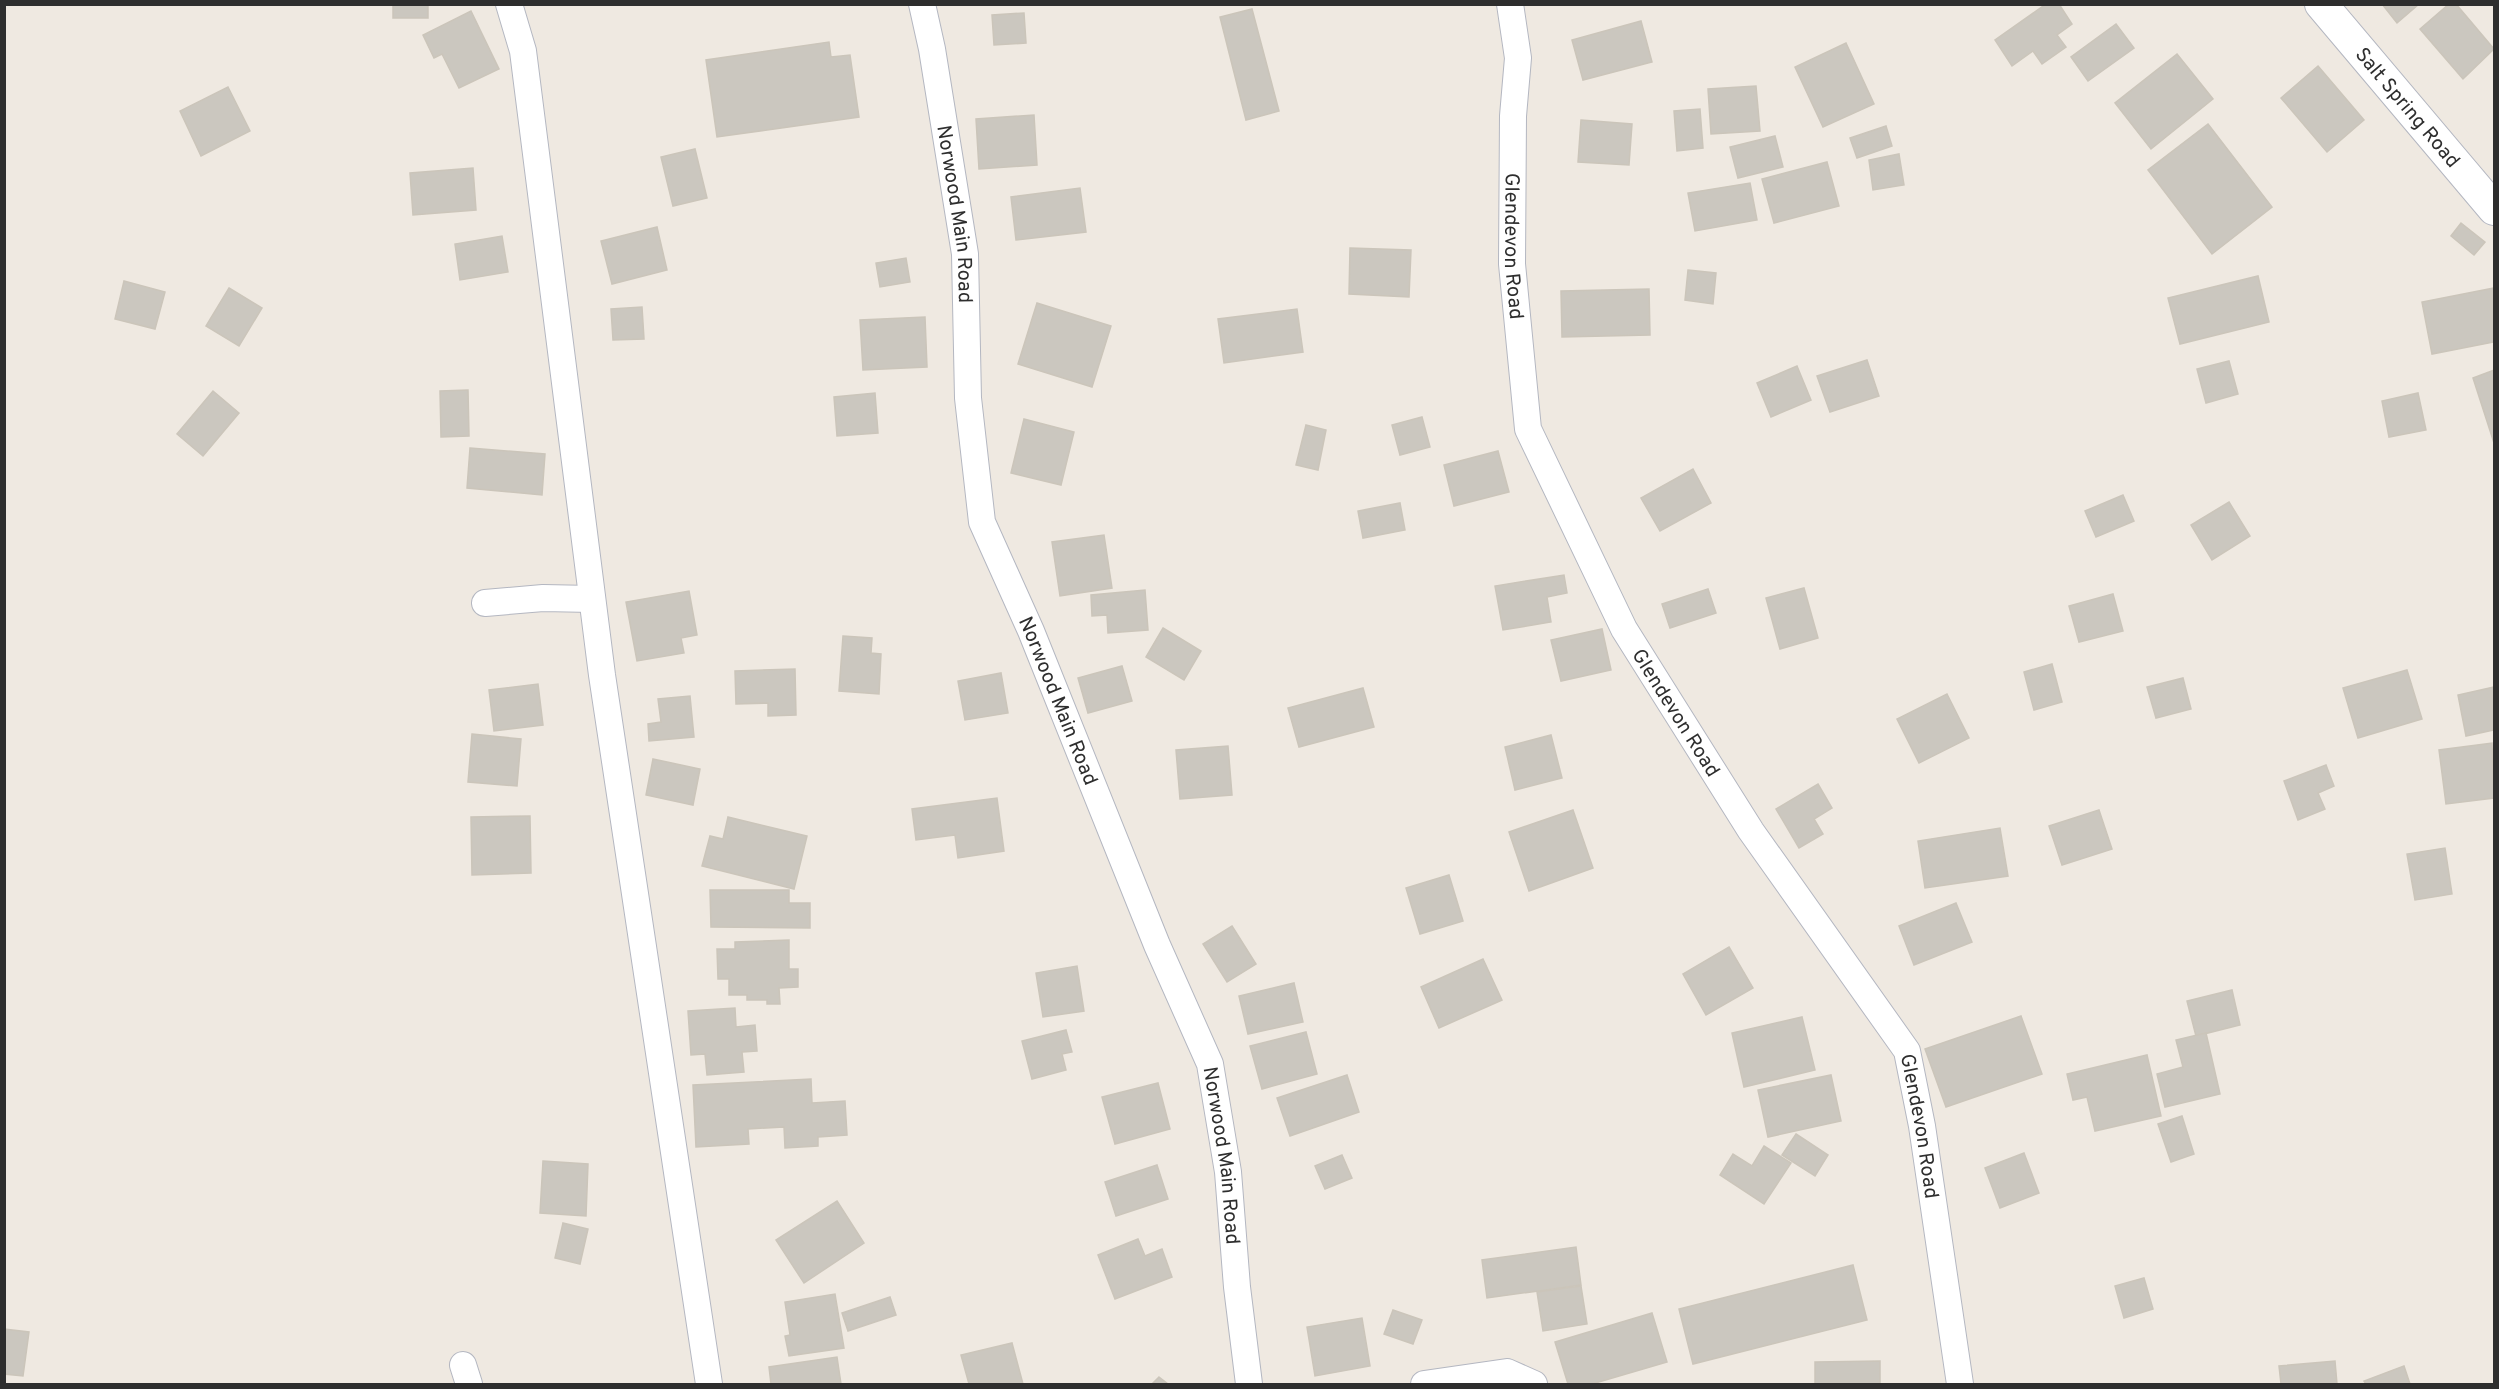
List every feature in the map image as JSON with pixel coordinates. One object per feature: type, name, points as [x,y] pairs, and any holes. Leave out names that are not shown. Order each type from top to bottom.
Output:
[{"type":"street","points":[[509,4],[523,51],[592,599],[709,1384]]},
{"type":"street","name":"Norwood Main Road","points":[[922,4],[932,49],[965,254],[968,398],[982,522],[1031,631],[1157,945],[1210,1064],[1228,1172],[1237,1287],[1250,1384]]},
{"type":"street","name":"Glendevon Road","points":[[1510,4],[1518,58],[1513,116],[1512,264],[1528,429],[1624,629],[1751,831],[1907,1051],[1922,1126],[1960,1384]]},
{"type":"street","name":"Salt Spring Road","points":[[2321,4],[2494,209]]},
{"type":"street","points":[[485,603],[543,598],[592,599]]},
{"type":"street","points":[[1424,1384],[1507,1372],[1534,1384]]},
{"type":"building","points":[[393,4],[428,4],[428,18],[393,18]]},
{"type":"building","points":[[2046,4],[2059,4],[2072,24],[2057,35],[2066,47],[2042,64],[2033,51],[2012,66],[1995,40]]},
{"type":"building","points":[[2382,4],[2419,4],[2397,23]]},
{"type":"building","points":[[2449,4],[2456,4],[2494,49],[2463,79],[2420,29]]},
{"type":"building","points":[[1252,9],[1279,111],[1246,120],[1220,17]]},
{"type":"building","points":[[471,11],[499,69],[459,88],[442,54],[434,58],[423,35]]},
{"type":"building","points":[[1024,13],[1026,43],[994,45],[992,15]]},
{"type":"building","points":[[1641,21],[1652,62],[1583,80],[1572,40]]},
{"type":"building","points":[[2116,24],[2134,48],[2088,81],[2071,57]]},
{"type":"building","points":[[829,42],[831,57],[850,55],[859,117],[717,137],[706,60]]},
{"type":"building","points":[[1846,43],[1874,104],[1823,127],[1795,67]]},
{"type":"building","points":[[2177,54],[2213,99],[2151,149],[2115,103]]},
{"type":"building","points":[[2318,66],[2364,120],[2327,152],[2281,98]]},
{"type":"building","points":[[1756,86],[1760,131],[1711,134],[1708,89]]},
{"type":"building","points":[[228,87],[250,131],[201,156],[180,111]]},
{"type":"building","points":[[1700,109],[1703,148],[1677,151],[1674,111]]},
{"type":"building","points":[[1034,115],[1037,165],[979,169],[976,119]]},
{"type":"building","points":[[1581,120],[1632,124],[1629,165],[1578,162]]},
{"type":"building","points":[[2208,124],[2272,207],[2212,254],[2148,170]]},
{"type":"building","points":[[1886,126],[1892,146],[1857,158],[1850,138]]},
{"type":"building","points":[[1775,136],[1783,167],[1738,178],[1730,147]]},
{"type":"building","points":[[695,149],[707,198],[673,206],[661,157]]},
{"type":"building","points":[[1899,154],[1904,185],[1873,190],[1869,160]]},
{"type":"building","points":[[1827,162],[1839,206],[1774,223],[1762,179]]},
{"type":"building","points":[[473,168],[476,210],[413,215],[410,173]]},
{"type":"building","points":[[1750,183],[1757,220],[1695,231],[1688,193]]},
{"type":"building","points":[[1080,188],[1086,232],[1016,240],[1011,197]]},
{"type":"building","points":[[2461,223],[2485,242],[2474,255],[2451,236]]},
{"type":"building","points":[[657,227],[667,270],[612,284],[601,241]]},
{"type":"building","points":[[502,236],[508,272],[460,280],[455,244]]},
{"type":"building","points":[[1350,248],[1411,250],[1409,297],[1349,294]]},
{"type":"building","points":[[906,258],[910,282],[880,287],[876,263]]},
{"type":"building","points":[[1688,270],[1716,273],[1713,304],[1685,300]]},
{"type":"building","points":[[2258,276],[2269,322],[2180,344],[2168,298]]},
{"type":"building","points":[[124,281],[165,292],[155,329],[115,319]]},
{"type":"building","points":[[229,288],[262,308],[239,346],[206,326]]},
{"type":"building","points":[[2494,288],[2494,342],[2432,354],[2422,302]]},
{"type":"building","points":[[1649,289],[1650,335],[1562,337],[1561,291]]},
{"type":"building","points":[[1037,303],[1111,326],[1092,387],[1018,364]]},
{"type":"building","points":[[642,307],[644,339],[613,340],[611,309]]},
{"type":"building","points":[[1297,309],[1303,352],[1224,363],[1218,319]]},
{"type":"building","points":[[925,317],[927,367],[863,370],[860,320]]},
{"type":"building","points":[[1867,360],[1879,396],[1830,412],[1817,376]]},
{"type":"building","points":[[2229,361],[2238,394],[2206,403],[2197,369]]},
{"type":"building","points":[[1797,366],[1811,400],[1771,417],[1757,383]]},
{"type":"building","points":[[2494,370],[2494,443],[2473,378]]},
{"type":"building","points":[[468,390],[469,436],[441,437],[440,391]]},
{"type":"building","points":[[213,391],[239,413],[203,456],[177,434]]},
{"type":"building","points":[[875,393],[878,433],[837,436],[834,397]]},
{"type":"building","points":[[2418,393],[2426,430],[2389,437],[2382,401]]},
{"type":"building","points":[[1422,417],[1430,447],[1400,455],[1392,425]]},
{"type":"building","points":[[1024,419],[1074,432],[1061,485],[1011,473]]},
{"type":"building","points":[[1306,425],[1326,430],[1318,470],[1296,465]]},
{"type":"building","points":[[470,448],[545,454],[542,495],[467,488]]},
{"type":"building","points":[[1498,451],[1509,492],[1454,506],[1444,465]]},
{"type":"building","points":[[1693,469],[1711,503],[1660,531],[1641,498]]},
{"type":"building","points":[[2123,495],[2134,521],[2096,537],[2085,511]]},
{"type":"building","points":[[2229,502],[2250,536],[2212,560],[2191,525]]},
{"type":"building","points":[[1400,503],[1405,530],[1363,538],[1358,511]]},
{"type":"building","points":[[1104,535],[1112,588],[1060,596],[1052,542]]},
{"type":"building","points":[[1564,575],[1567,593],[1547,597],[1551,622],[1503,630],[1495,586]]},
{"type":"building","points":[[1804,588],[1818,638],[1780,649],[1766,598]]},
{"type":"building","points":[[1708,589],[1716,613],[1670,628],[1662,604]]},
{"type":"building","points":[[1145,590],[1148,630],[1108,633],[1107,615],[1092,616],[1091,595]]},
{"type":"building","points":[[689,591],[697,635],[681,638],[684,653],[637,661],[626,602]]},
{"type":"building","points":[[2113,594],[2123,631],[2079,642],[2069,606]]},
{"type":"building","points":[[1163,628],[1201,651],[1184,680],[1146,657]]},
{"type":"building","points":[[1602,629],[1611,670],[1561,681],[1551,640]]},
{"type":"building","points":[[843,636],[872,638],[871,653],[881,654],[879,694],[839,691]]},
{"type":"building","points":[[2052,664],[2062,702],[2034,710],[2024,672]]},
{"type":"building","points":[[1122,666],[1132,701],[1088,713],[1078,678]]},
{"type":"building","points":[[795,669],[796,715],[768,716],[768,703],[736,704],[735,671]]},
{"type":"building","points":[[2407,670],[2422,719],[2358,738],[2343,688]]},
{"type":"building","points":[[1001,673],[1008,713],[965,720],[958,681]]},
{"type":"building","points":[[2183,678],[2191,709],[2156,718],[2147,687]]},
{"type":"building","points":[[538,684],[543,725],[494,731],[489,690]]},
{"type":"building","points":[[2494,687],[2494,730],[2466,736],[2458,695]]},
{"type":"building","points":[[1363,688],[1374,727],[1299,747],[1288,708]]},
{"type":"building","points":[[1947,694],[1969,738],[1919,763],[1897,719]]},
{"type":"building","points":[[690,696],[694,737],[649,741],[648,724],[661,722],[658,699]]},
{"type":"building","points":[[472,734],[521,739],[517,786],[468,782]]},
{"type":"building","points":[[1551,735],[1562,778],[1515,790],[1505,747]]},
{"type":"building","points":[[2492,743],[2494,798],[2446,804],[2439,750]]},
{"type":"building","points":[[1228,746],[1232,795],[1180,799],[1176,750]]},
{"type":"building","points":[[653,759],[700,769],[693,805],[646,795]]},
{"type":"building","points":[[2326,765],[2334,786],[2318,793],[2325,809],[2298,820],[2284,781]]},
{"type":"building","points":[[1818,784],[1832,808],[1814,819],[1823,834],[1799,848],[1776,809]]},
{"type":"building","points":[[997,798],[1004,851],[958,858],[955,835],[916,840],[912,809]]},
{"type":"building","points":[[1573,810],[1593,868],[1529,891],[1509,832]]},
{"type":"building","points":[[2099,810],[2112,849],[2062,865],[2049,826]]},
{"type":"building","points":[[530,816],[531,873],[472,875],[471,817]]},
{"type":"building","points":[[728,817],[807,836],[794,889],[702,866],[710,836],[723,839]]},
{"type":"building","points":[[2000,828],[2008,876],[1925,888],[1918,841]]},
{"type":"building","points":[[2445,848],[2452,894],[2415,900],[2407,854]]},
{"type":"building","points":[[1449,875],[1463,921],[1420,934],[1406,888]]},
{"type":"building","points":[[710,890],[789,890],[789,903],[810,903],[810,928],[711,927]]},
{"type":"building","points":[[1956,903],[1972,942],[1914,965],[1899,926]]},
{"type":"building","points":[[1232,926],[1256,964],[1227,982],[1203,944]]},
{"type":"building","points":[[789,940],[789,969],[798,969],[798,987],[779,988],[780,1004],[767,1004],[767,1000],[747,1000],[747,995],[729,995],[729,979],[718,979],[717,949],[735,949],[735,942]]},
{"type":"building","points":[[1729,947],[1753,988],[1706,1015],[1683,974]]},
{"type":"building","points":[[1483,959],[1502,1000],[1439,1028],[1421,987]]},
{"type":"building","points":[[1077,966],[1084,1011],[1043,1017],[1036,973]]},
{"type":"building","points":[[1294,983],[1303,1022],[1248,1034],[1239,996]]},
{"type":"building","points":[[2232,990],[2240,1025],[2196,1036],[2187,1001]]},
{"type":"building","points":[[735,1008],[736,1027],[755,1025],[757,1051],[742,1052],[744,1072],[707,1075],[705,1054],[691,1055],[688,1011]]},
{"type":"building","points":[[2021,1016],[2042,1074],[1946,1107],[1925,1049]]},
{"type":"building","points":[[1802,1017],[1815,1070],[1744,1087],[1732,1033]]},
{"type":"building","points":[[1066,1030],[1072,1052],[1062,1054],[1066,1070],[1032,1079],[1022,1041]]},
{"type":"building","points":[[1306,1032],[1317,1074],[1262,1089],[1250,1046]]},
{"type":"building","points":[[2206,1033],[2220,1094],[2165,1107],[2157,1074],[2183,1067],[2176,1040]]},
{"type":"building","points":[[2147,1055],[2161,1116],[2095,1131],[2087,1097],[2073,1100],[2067,1074]]},
{"type":"building","points":[[1347,1075],[1359,1112],[1290,1136],[1277,1098]]},
{"type":"building","points":[[1831,1075],[1841,1121],[1768,1137],[1758,1090]]},
{"type":"building","points":[[811,1079],[812,1103],[845,1101],[847,1135],[818,1137],[818,1146],[785,1148],[784,1127],[748,1129],[749,1144],[696,1147],[693,1085]]},
{"type":"building","points":[[1158,1083],[1170,1129],[1115,1144],[1102,1097]]},
{"type":"building","points":[[2182,1116],[2194,1154],[2171,1162],[2158,1124]]},
{"type":"building","points":[[1796,1134],[1828,1155],[1815,1176],[1782,1155]]},
{"type":"building","points":[[1764,1146],[1791,1163],[1764,1204],[1720,1175],[1733,1154],[1752,1166]]},
{"type":"building","points":[[2024,1153],[2039,1193],[2000,1208],[1985,1168]]},
{"type":"building","points":[[1342,1155],[1352,1178],[1325,1189],[1315,1166]]},
{"type":"building","points":[[543,1161],[588,1164],[586,1216],[540,1213]]},
{"type":"building","points":[[1157,1165],[1168,1199],[1116,1216],[1105,1182]]},
{"type":"building","points":[[837,1201],[864,1243],[804,1283],[776,1240]]},
{"type":"building","points":[[563,1223],[588,1229],[580,1264],[555,1258]]},
{"type":"building","points":[[1138,1239],[1145,1256],[1162,1249],[1172,1277],[1115,1299],[1098,1255]]},
{"type":"building","points":[[1576,1247],[1581,1285],[1487,1298],[1482,1260]]},
{"type":"building","points":[[1853,1265],[1867,1320],[1693,1364],[1679,1309]]},
{"type":"building","points":[[2144,1278],[2153,1309],[2124,1318],[2115,1286]]},
{"type":"building","points":[[1581,1286],[1587,1324],[1543,1331],[1537,1292]]},
{"type":"building","points":[[835,1294],[844,1348],[789,1356],[785,1336],[790,1335],[785,1302]]},
{"type":"building","points":[[890,1297],[896,1315],[848,1331],[842,1313]]},
{"type":"building","points":[[1393,1310],[1422,1320],[1413,1344],[1384,1334]]},
{"type":"building","points":[[1652,1313],[1667,1362],[1592,1384],[1568,1384],[1555,1342]]},
{"type":"building","points":[[1362,1318],[1370,1366],[1315,1376],[1307,1327]]},
{"type":"building","points":[[4,1329],[29,1332],[23,1376],[4,1374]]},
{"type":"building","points":[[1012,1343],[1023,1384],[969,1384],[961,1355]]},
{"type":"building","points":[[837,1357],[841,1384],[771,1384],[769,1367]]},
{"type":"building","points":[[1880,1361],[1880,1384],[1815,1384],[1815,1362]]},
{"type":"building","points":[[2335,1361],[2337,1384],[2281,1384],[2279,1366]]},
{"type":"building","points":[[2404,1366],[2410,1384],[2366,1384],[2364,1381]]},
{"type":"building","points":[[1159,1377],[1168,1384],[1152,1384]]}]
